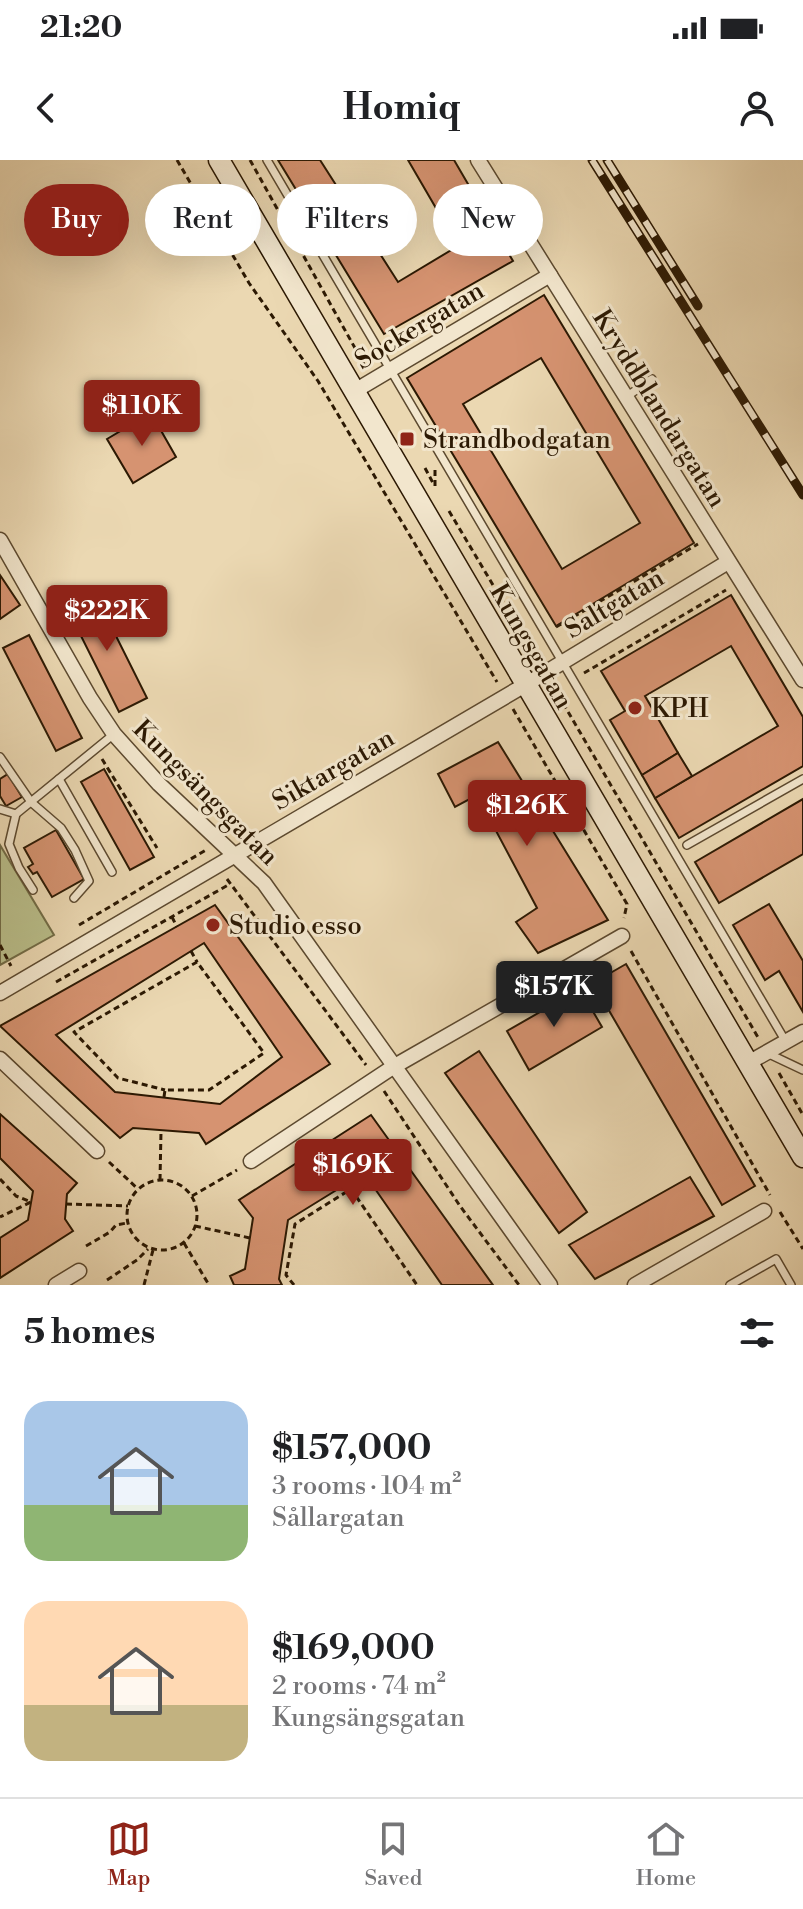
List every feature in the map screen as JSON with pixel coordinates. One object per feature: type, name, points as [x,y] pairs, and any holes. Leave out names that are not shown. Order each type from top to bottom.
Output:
[{"type":"main road","name":"Kungsgatan","points":[[219,160],[803,1157]]},
{"type":"street","name":"Kryddblandargatan","points":[[478,160],[803,680]]},
{"type":"street","name":"Sockergatan","points":[[353,392],[550,275]]},
{"type":"street","name":"Kungsängsgatan","points":[[0,540],[90,698],[114,734],[159,784],[264,883],[550,1285]]},
{"type":"street","name":"Saltgatan","points":[[525,685],[728,562]]},
{"type":"street","name":"Siktargatan","points":[[0,993],[525,685]]},
{"type":"street","points":[[251,1161],[393,1067],[622,936]]},
{"type":"street","points":[[748,1063],[803,1032]]},
{"type":"street","points":[[0,1059],[97,1151]]},
{"type":"street","points":[[635,1285],[764,1211]]},
{"type":"street","points":[[56,1285],[79,1271]]},
{"type":"lane","name":"Kungsgatan","points":[[267,160],[786,1042]]},
{"type":"lane","points":[[626,397],[652,379]]},
{"type":"lane","points":[[33,890],[9,844],[16,814],[114,734]]},
{"type":"lane","points":[[0,757],[31,802],[61,828],[84,869],[89,881],[74,898]]},
{"type":"lane","points":[[59,779],[112,872]]},
{"type":"lane","points":[[687,845],[803,779]]},
{"type":"lane","points":[[0,809],[16,814]]},
{"type":"lane","points":[[767,1053],[803,1070]]},
{"type":"lane","points":[[730,1285],[776,1259],[791,1285]]},
{"type":"path","points":[[177,160],[249,283],[318,381],[627,904],[622,936],[803,1249]]},
{"type":"path","points":[[250,160],[372,380]]},
{"type":"path","points":[[425,468],[435,486],[435,464]]},
{"type":"path","points":[[443,500],[803,1115]]},
{"type":"path","points":[[547,633],[711,536]]},
{"type":"path","points":[[574,678],[741,582]]},
{"type":"path","points":[[96,749],[157,848]]},
{"type":"path","points":[[72,929],[207,850],[376,1078],[460,1206],[519,1285]]},
{"type":"path","points":[[54,982],[230,884]]},
{"type":"path","points":[[172,917],[177,927]]},
{"type":"path","points":[[0,945],[11,966]]},
{"type":"path","points":[[191,951],[264,1053],[209,1090],[165,1090],[118,1078],[74,1032],[197,962]]},
{"type":"path","points":[[164,1097],[165,1090]]},
{"type":"path","points":[[160,1180],[161,1131]]},
{"type":"path","points":[[97,1151],[138,1189]]},
{"type":"path","points":[[192,1196],[251,1161]]},
{"type":"path","points":[[0,1179],[16,1196],[31,1202],[0,1217]]},
{"type":"path","points":[[160,1180],[172,1181],[192,1196],[197,1214],[195,1226],[184,1243],[173,1248],[151,1248],[130,1231],[128,1206],[138,1189],[160,1180]]},
{"type":"path","points":[[294,1285],[286,1275],[295,1224],[351,1189],[417,1285]]},
{"type":"path","points":[[66,1204],[128,1206]]},
{"type":"path","points":[[86,1246],[116,1225],[128,1223]]},
{"type":"path","points":[[195,1226],[250,1238]]},
{"type":"path","points":[[184,1243],[209,1285]]},
{"type":"path","points":[[284,1245],[293,1246]]},
{"type":"path","points":[[107,1280],[151,1248]]},
{"type":"path","points":[[144,1285],[151,1248]]},
{"type":"green space","points":[[0,845],[54,935],[0,965]]},
{"type":"building","points":[[278,160],[320,160],[335,184],[293,184]]},
{"type":"building","points":[[408,160],[454,160],[468,184],[433,184],[433,203]]},
{"type":"building","points":[[336,256],[381,256],[398,282],[441,256],[510,256],[513,261],[384,334]]},
{"type":"building","points":[[544,295],[694,543],[556,626],[407,378]],"holes":[[[541,358],[640,523],[562,569],[463,404]]]},
{"type":"building","points":[[151,413],[176,457],[133,483],[107,439]]},
{"type":"building","points":[[0,575],[20,605],[0,619]]},
{"type":"building","points":[[95,594],[147,698],[119,712],[67,608]]},
{"type":"building","points":[[731,595],[803,717],[803,766],[679,838],[655,798],[778,726],[731,646],[645,696],[678,753],[642,775],[610,720],[625,711],[601,671]]},
{"type":"building","points":[[29,635],[82,738],[56,751],[3,648]]},
{"type":"building","points":[[498,742],[608,920],[538,953],[516,922],[537,908],[477,795],[455,807],[438,774]]},
{"type":"building","points":[[678,753],[692,776],[655,798],[642,775]]},
{"type":"building","points":[[104,769],[154,857],[130,870],[81,782]]},
{"type":"building","points":[[8,774],[22,797],[6,806],[0,796],[0,779]]},
{"type":"building","points":[[803,799],[803,854],[719,903],[695,862]]},
{"type":"building","points":[[56,830],[84,879],[52,897],[37,872],[33,874],[28,867],[33,864],[24,848]]},
{"type":"building","points":[[769,904],[803,961],[803,1012],[779,971],[765,980],[733,925]]},
{"type":"building","points":[[215,905],[330,1064],[206,1144],[199,1133],[133,1128],[120,1138],[0,1026]],"holes":[[[204,943],[282,1057],[220,1104],[115,1092],[56,1035]]]},
{"type":"building","points":[[626,964],[755,1186],[722,1205],[593,983]]},
{"type":"building","points":[[580,989],[602,1027],[529,1070],[507,1031]]},
{"type":"building","points":[[479,1051],[587,1212],[559,1233],[445,1073]]},
{"type":"building","points":[[0,1114],[77,1183],[67,1194],[65,1219],[73,1231],[0,1278],[0,1238],[28,1220],[33,1191],[0,1158]]},
{"type":"building","points":[[371,1115],[493,1285],[442,1285],[364,1173],[288,1220],[279,1279],[282,1285],[234,1285],[230,1276],[245,1269],[253,1218],[239,1200]]},
{"type":"building","points":[[690,1177],[714,1216],[595,1279],[569,1245]]},
{"type":"railway","points":[[592,160],[803,495]]},
{"type":"railway","points":[[607,160],[698,306]]},
{"type":"place","name":"Strandbodgatan","points":[[407,439]]},
{"type":"place","name":"KPH","points":[[635,708]]},
{"type":"place","name":"Studio esso","points":[[213,925]]}]
